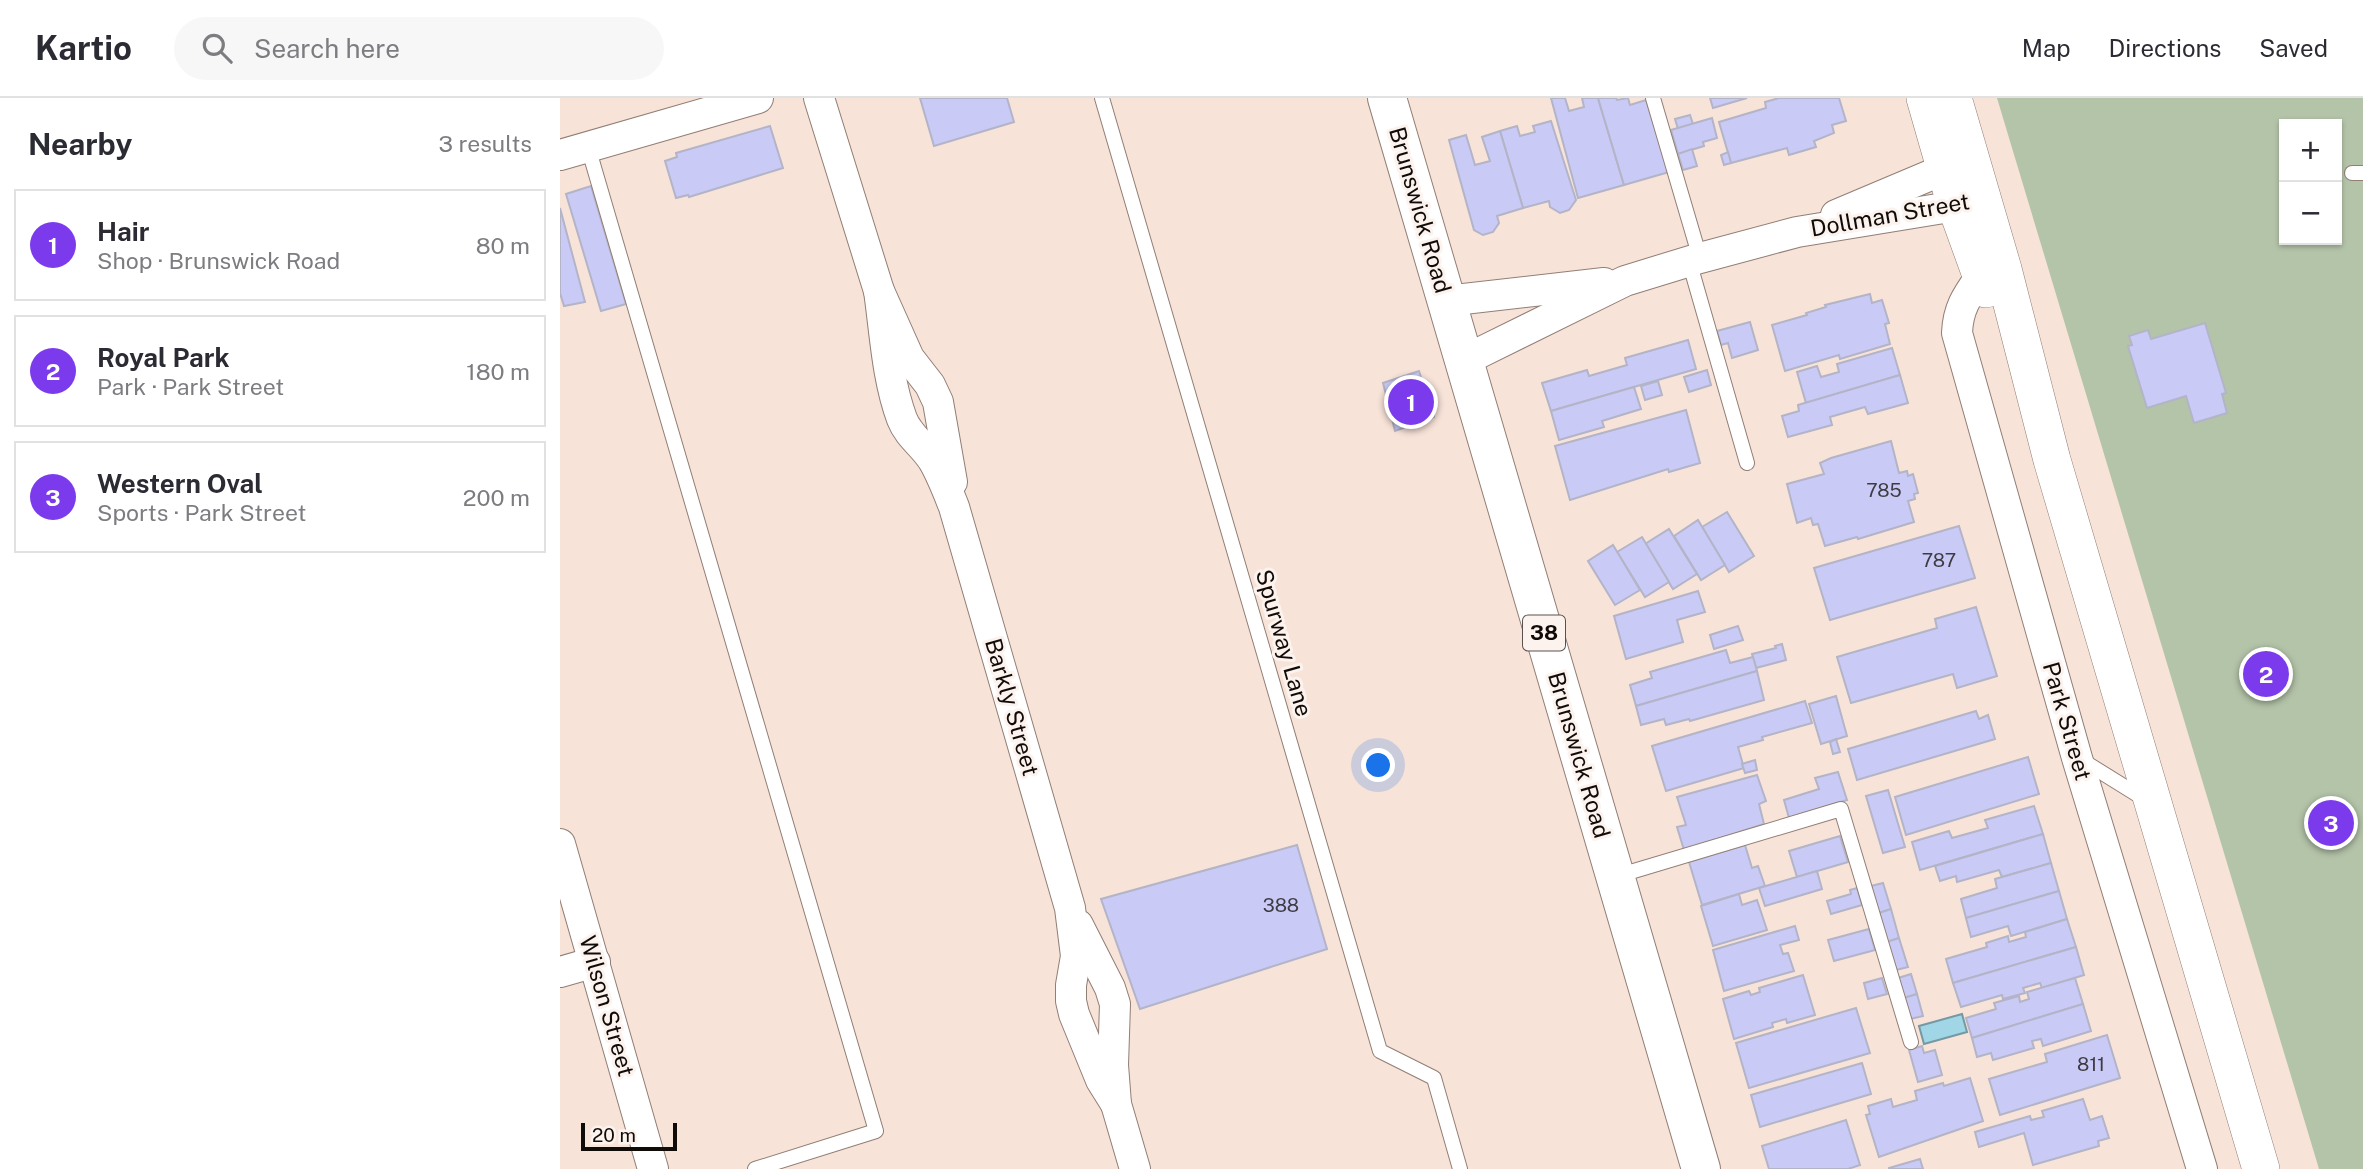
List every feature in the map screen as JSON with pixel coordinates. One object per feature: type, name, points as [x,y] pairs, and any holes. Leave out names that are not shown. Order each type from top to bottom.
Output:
[{"type":"main road","name":"Brunswick Road","points":[[1387,98],[1701,1169]]},
{"type":"street","points":[[560,155],[758,98]]},
{"type":"street","name":"Barkly Street","points":[[819,98],[879,291],[909,358],[930,385],[938,402],[951,472],[954,507]]},
{"type":"street","points":[[1925,98],[1958,163],[2052,460],[2261,1169]]},
{"type":"street","points":[[1953,98],[1958,163]]},
{"type":"street","name":"Dollman Street","points":[[1797,232],[1958,163]]},
{"type":"street","points":[[1970,202],[1981,276],[2052,460]]},
{"type":"street","name":"Dollman Street","points":[[1465,360],[1625,281],[1797,232],[1970,202]]},
{"type":"street","name":"Park Street","points":[[1981,276],[1957,316],[1957,333],[2077,758],[2202,1169]]},
{"type":"street","name":"Dollman Street","points":[[1446,300],[1625,281]]},
{"type":"street","name":"Barkly Street","points":[[879,291],[895,392],[902,419],[908,433],[934,461],[954,507],[1070,908],[1076,956],[1071,985],[1074,1014],[1101,1080],[1116,1104]]},
{"type":"street","name":"Wilson Street","points":[[560,844],[653,1169]]},
{"type":"street","name":"Barkly Street","points":[[1070,908],[1110,988],[1115,1004],[1113,1065],[1116,1104],[1135,1169]]},
{"type":"street","points":[[560,972],[595,962]]},
{"type":"lane","name":"Spurway Lane","points":[[1102,98],[1380,1051],[1434,1078],[1460,1169]]},
{"type":"lane","points":[[1653,98],[1747,463]]},
{"type":"lane","points":[[588,147],[876,1131],[755,1169]]},
{"type":"lane","points":[[2077,758],[2154,804]]},
{"type":"lane","points":[[1614,876],[1841,809],[1911,1042]]},
{"type":"green space","points":[[1997,98],[2363,98],[2363,1169],[2319,1169]]},
{"type":"water","points":[[1962,1014],[1967,1032],[1924,1044],[1919,1026]]},
{"type":"building","points":[[920,98],[1007,98],[1014,122],[934,146]]},
{"type":"building","points":[[1551,98],[1565,98],[1569,111],[1584,107],[1582,98],[1598,98],[1624,185],[1578,198]]},
{"type":"building","points":[[1598,98],[1628,98],[1630,105],[1646,100],[1669,172],[1624,185]]},
{"type":"building","points":[[1710,98],[1747,98],[1713,108]]},
{"type":"building","points":[[1779,98],[1839,98],[1846,121],[1832,125],[1834,133],[1814,141],[1816,147],[1789,155],[1787,148],[1731,163],[1719,122],[1766,108],[1765,102]]},
{"type":"building","points":[[1690,115],[1693,124],[1678,129],[1675,119]]},
{"type":"building","points":[[1712,118],[1717,138],[1703,142],[1704,146],[1678,154],[1671,130]]},
{"type":"building","points":[[1551,121],[1576,200],[1569,210],[1560,213],[1550,207],[1549,201],[1523,208],[1500,131],[1517,126],[1520,136],[1535,132],[1533,126]]},
{"type":"building","points":[[770,126],[783,168],[689,197],[676,198],[665,161],[677,157],[676,153]]},
{"type":"building","points":[[1500,131],[1523,208],[1497,216],[1499,223],[1493,232],[1483,235],[1474,230],[1449,140],[1466,135],[1475,165],[1490,161],[1482,137]]},
{"type":"building","points":[[1692,149],[1697,166],[1683,170],[1678,154]]},
{"type":"building","points":[[1728,152],[1731,163],[1724,165],[1721,155]]},
{"type":"building","points":[[591,186],[626,304],[601,311],[566,194]]},
{"type":"building","points":[[560,208],[585,302],[564,306],[560,293]]},
{"type":"building","points":[[1870,294],[1872,303],[1882,300],[1889,323],[1885,324],[1890,344],[1785,371],[1772,325],[1807,315],[1806,313],[1826,307],[1825,305]]},
{"type":"building","points":[[1750,322],[1758,350],[1732,358],[1728,343],[1721,345],[1717,331]]},
{"type":"building","points":[[2205,323],[2226,393],[2222,394],[2227,413],[2194,423],[2186,396],[2147,408],[2128,346],[2132,345],[2129,336],[2148,330],[2151,339]]},
{"type":"building","points":[[1688,340],[1696,369],[1551,411],[1542,383],[1587,370],[1589,376],[1627,365],[1625,358]]},
{"type":"building","points":[[1892,348],[1900,375],[1806,403],[1797,372],[1817,366],[1821,377],[1839,372],[1837,364]]},
{"type":"building","points":[[1707,370],[1711,385],[1689,392],[1684,377]]},
{"type":"building","points":[[1419,371],[1434,417],[1395,431],[1383,383]]},
{"type":"building","points":[[1900,375],[1908,403],[1868,414],[1865,407],[1830,417],[1832,425],[1788,437],[1782,416],[1799,411],[1798,405]]},
{"type":"building","points":[[1658,381],[1662,395],[1645,400],[1641,386]]},
{"type":"building","points":[[1634,387],[1641,409],[1602,421],[1604,427],[1559,440],[1551,411]]},
{"type":"building","points":[[1686,410],[1700,463],[1669,472],[1668,469],[1570,500],[1555,446]]},
{"type":"building","points":[[1891,441],[1899,473],[1907,471],[1908,476],[1913,474],[1918,493],[1914,494],[1915,499],[1908,501],[1914,522],[1825,546],[1818,524],[1813,525],[1811,518],[1797,523],[1787,484],[1824,474],[1820,463],[1831,458]]},
{"type":"building","points":[[1727,512],[1754,556],[1729,572],[1702,527]]},
{"type":"building","points":[[1698,520],[1725,565],[1701,580],[1674,536]]},
{"type":"building","points":[[1959,526],[1975,578],[1830,620],[1814,568]]},
{"type":"building","points":[[1669,529],[1697,574],[1673,589],[1645,544]]},
{"type":"building","points":[[1642,537],[1669,582],[1645,597],[1617,552]]},
{"type":"building","points":[[1613,545],[1640,590],[1615,605],[1588,561]]},
{"type":"building","points":[[1698,591],[1705,612],[1677,620],[1683,642],[1626,659],[1614,616]]},
{"type":"building","points":[[1976,607],[1997,676],[1957,688],[1953,674],[1851,703],[1837,657],[1937,628],[1935,619]]},
{"type":"building","points":[[1738,626],[1743,640],[1714,649],[1710,635]]},
{"type":"building","points":[[1782,644],[1786,660],[1756,668],[1752,654]]},
{"type":"building","points":[[1726,650],[1730,663],[1753,657],[1757,671],[1636,706],[1630,685],[1652,678],[1650,672]]},
{"type":"building","points":[[1757,671],[1764,700],[1690,721],[1689,719],[1666,725],[1664,719],[1641,725],[1636,706]]},
{"type":"building","points":[[1836,696],[1847,736],[1821,744],[1809,704]]},
{"type":"building","points":[[1805,701],[1812,723],[1762,737],[1763,740],[1738,747],[1744,768],[1666,791],[1652,746]]},
{"type":"building","points":[[1976,711],[1979,719],[1988,715],[1995,739],[1857,780],[1848,749]]},
{"type":"building","points":[[1836,739],[1840,752],[1833,754],[1830,742]]},
{"type":"building","points":[[2028,757],[2039,794],[1906,835],[1895,797]]},
{"type":"building","points":[[1755,760],[1757,770],[1745,773],[1742,764]]},
{"type":"building","points":[[1838,772],[1847,800],[1789,818],[1784,800],[1819,789],[1815,778]]},
{"type":"building","points":[[1757,775],[1766,801],[1759,804],[1764,824],[1684,850],[1677,827],[1686,825],[1677,797]]},
{"type":"building","points":[[1888,790],[1905,847],[1883,853],[1866,796]]},
{"type":"building","points":[[2034,806],[2043,834],[1920,870],[1912,842],[1949,831],[1952,838],[1988,828],[1985,820]]},
{"type":"building","points":[[2043,834],[2051,863],[2002,877],[1999,870],[1957,882],[1956,876],[1940,881],[1935,866]]},
{"type":"building","points":[[1840,836],[1848,862],[1797,877],[1789,851]]},
{"type":"building","points":[[1297,845],[1327,949],[1140,1009],[1101,899]]},
{"type":"building","points":[[1745,845],[1752,868],[1758,866],[1765,886],[1702,905],[1689,862]]},
{"type":"building","points":[[2051,863],[2059,891],[1966,918],[1961,899],[1997,888],[1995,879]]},
{"type":"building","points":[[1817,871],[1822,889],[1765,906],[1759,888]]},
{"type":"building","points":[[1883,883],[1891,909],[1879,913],[1871,886]]},
{"type":"building","points":[[1857,888],[1862,905],[1831,914],[1827,901],[1851,894],[1850,890]]},
{"type":"building","points":[[2059,891],[2067,919],[2011,936],[2008,926],[1971,937],[1966,918]]},
{"type":"building","points":[[1739,894],[1742,905],[1757,900],[1767,930],[1713,946],[1701,906]]},
{"type":"building","points":[[1891,909],[1899,938],[1887,942],[1879,913]]},
{"type":"building","points":[[2067,919],[2076,947],[1953,983],[1946,959],[1987,947],[1986,943],[2008,936],[2009,942],[2026,937],[2025,932]]},
{"type":"building","points":[[1795,926],[1799,940],[1780,945],[1783,954],[1788,953],[1794,971],[1724,991],[1713,950]]},
{"type":"building","points":[[1869,929],[1875,950],[1834,961],[1828,940]]},
{"type":"building","points":[[1899,938],[1908,967],[1896,970],[1887,942]]},
{"type":"building","points":[[2076,947],[2084,975],[2042,988],[2040,983],[2023,988],[2025,993],[2003,999],[2002,995],[1961,1007],[1953,983]]},
{"type":"building","points":[[1911,974],[1917,994],[1904,998],[1898,978]]},
{"type":"building","points":[[1803,975],[1815,1015],[1787,1023],[1786,1019],[1772,1023],[1773,1027],[1734,1039],[1723,999],[1749,991],[1751,995],[1760,992],[1759,988]]},
{"type":"building","points":[[1882,978],[1887,994],[1868,999],[1864,983]]},
{"type":"building","points":[[2075,978],[2083,1004],[1972,1038],[1966,1018],[1996,1009],[1994,1003],[2019,996],[2020,1002],[2029,999],[2027,992]]},
{"type":"building","points":[[1917,994],[1923,1016],[1910,1019],[1904,998]]},
{"type":"building","points":[[2083,1004],[2091,1031],[2043,1046],[2041,1039],[2032,1041],[2034,1048],[1993,1060],[1991,1053],[1977,1057],[1972,1038]]},
{"type":"building","points":[[1856,1008],[1870,1053],[1749,1088],[1736,1043]]},
{"type":"building","points":[[2107,1035],[2120,1078],[2000,1115],[1989,1079],[2047,1062],[2045,1054]]},
{"type":"building","points":[[1922,1046],[1924,1053],[1935,1050],[1942,1075],[1918,1082],[1909,1050]]},
{"type":"building","points":[[1862,1063],[1871,1094],[1760,1127],[1751,1095]]},
{"type":"building","points":[[1970,1078],[1983,1121],[1879,1157],[1866,1115],[1870,1114],[1868,1106],[1891,1099],[1893,1107],[1917,1100],[1915,1091]]},
{"type":"building","points":[[2083,1099],[2090,1120],[2102,1116],[2109,1138],[2098,1141],[2099,1146],[2033,1165],[2024,1133],[1979,1147],[1975,1132],[2030,1116],[2031,1120],[2044,1117],[2042,1111]]},
{"type":"building","points":[[1846,1120],[1860,1165],[1848,1169],[1769,1169],[1762,1146]]},
{"type":"building","points":[[1920,1159],[1923,1169],[1889,1169],[1889,1168]]},
{"type":"place","name":"Hair","points":[[1411,402]]},
{"type":"place","name":"Royal Park","points":[[2266,674]]},
{"type":"place","name":"Western Oval","points":[[2331,823]]}]
